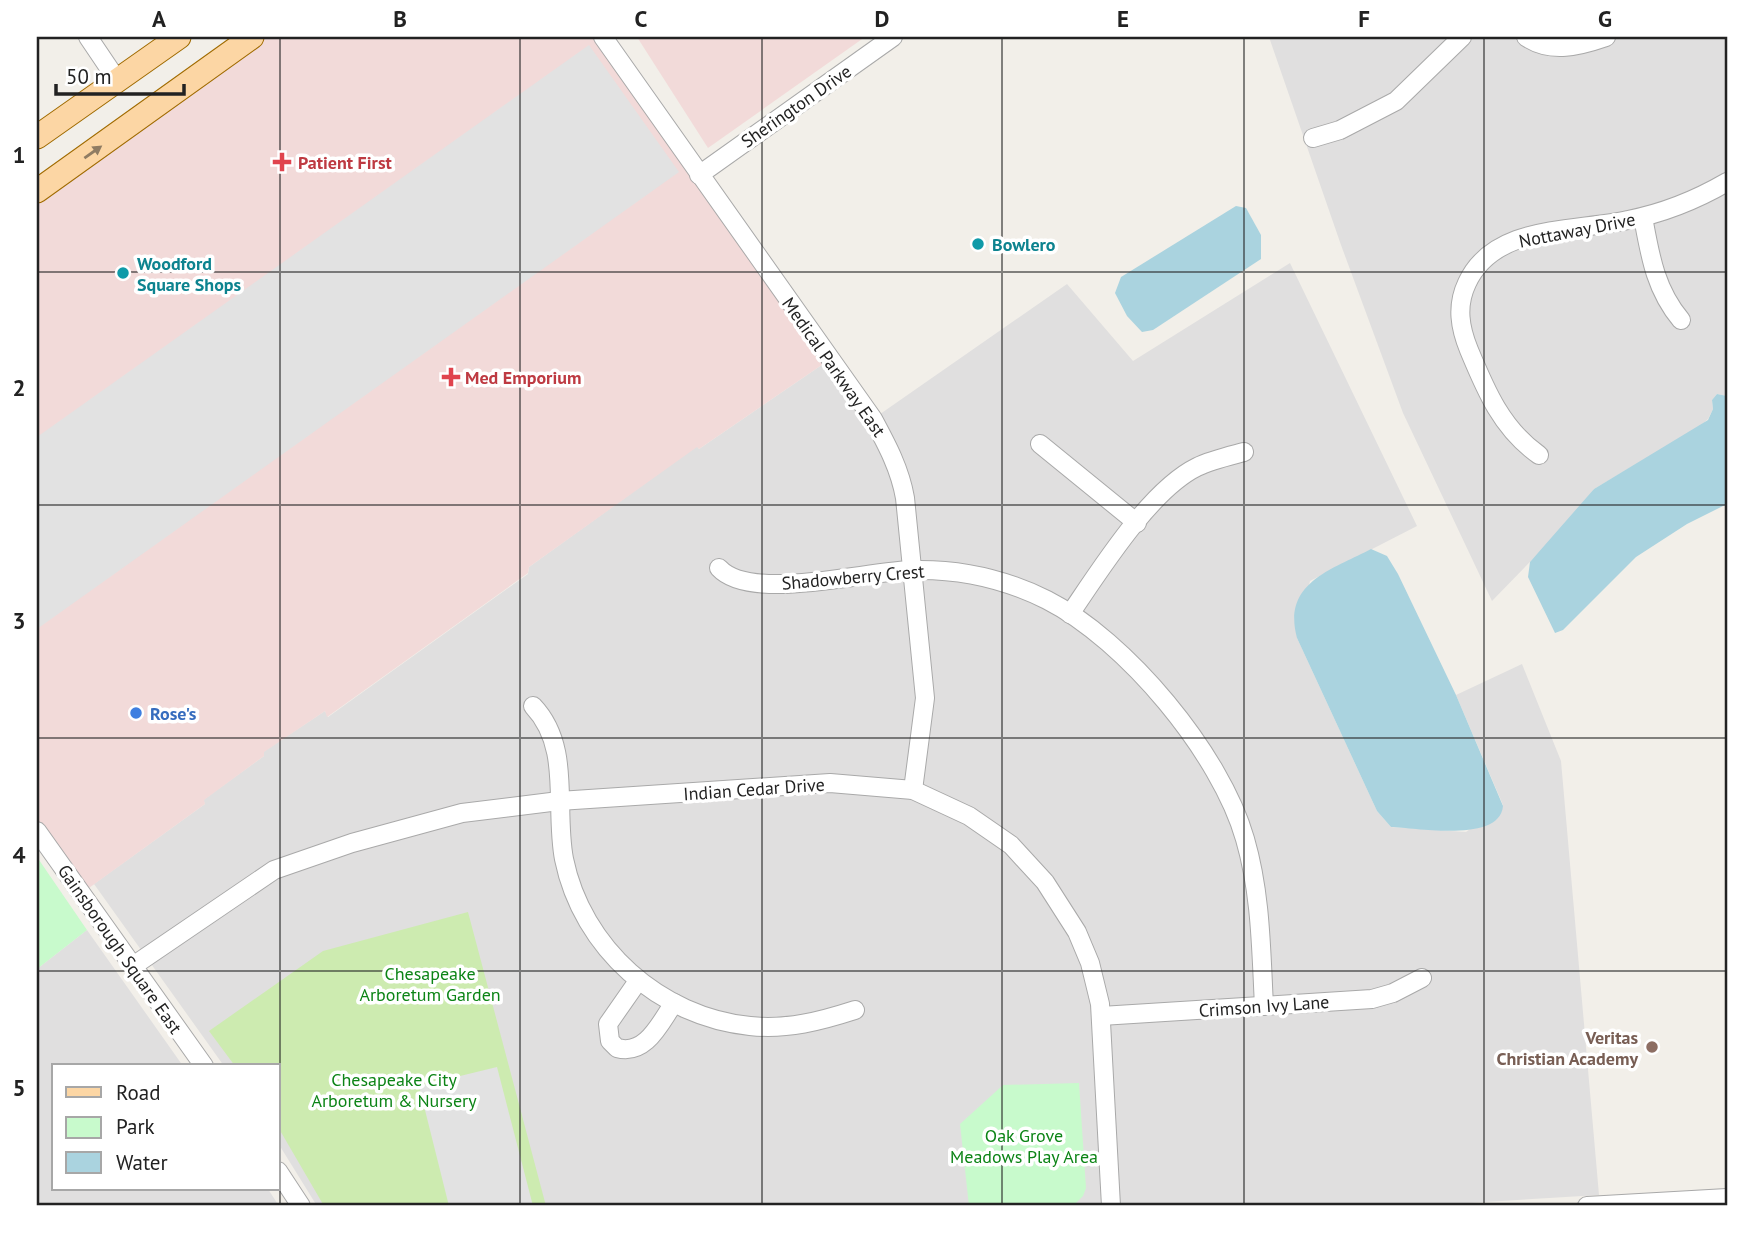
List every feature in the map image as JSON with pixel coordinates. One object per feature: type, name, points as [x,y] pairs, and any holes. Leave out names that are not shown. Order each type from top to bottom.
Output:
[{"type":"main road","points":[[37,137],[179,37]]},
{"type":"main road","points":[[37,191],[252,37]]},
{"type":"street","points":[[88,37],[117,80]]},
{"type":"street","name":"Medical Parkway East","points":[[603,37],[873,419],[891,452],[901,478],[925,698],[913,790]]},
{"type":"street","name":"Sherington Drive","points":[[699,175],[893,37]]},
{"type":"street","points":[[1313,138],[1340,130],[1396,101],[1462,37]]},
{"type":"street","points":[[1526,37],[1550,46],[1571,48],[1606,37]]},
{"type":"street","name":"Nottaway Drive","points":[[1539,455],[1511,431],[1499,414],[1476,368],[1460,320],[1463,291],[1472,271],[1499,247],[1526,237],[1643,217],[1700,197],[1727,182]]},
{"type":"street","points":[[1643,217],[1660,290],[1681,320]]},
{"type":"street","points":[[1040,444],[1137,523]]},
{"type":"street","points":[[1070,614],[1111,553],[1181,477],[1198,466],[1244,452]]},
{"type":"street","name":"Shadowberry Crest","points":[[719,568],[734,580],[780,584],[913,570],[954,571],[1010,584],[1070,614],[1110,646],[1193,734],[1222,780],[1236,812],[1255,878],[1260,912],[1264,1006]]},
{"type":"street","points":[[533,706],[552,733],[557,747],[564,858],[575,896],[604,945],[638,981],[674,1003],[716,1021],[751,1026],[786,1027],[821,1021],[855,1010]]},
{"type":"street","name":"Indian Cedar Drive","points":[[133,966],[274,870],[352,843],[462,813],[559,801],[830,783],[913,790],[984,825],[1011,845],[1045,882],[1077,932],[1090,963],[1101,1016],[1111,1206]]},
{"type":"street","name":"Gainsborough Square East","points":[[37,831],[203,1064]]},
{"type":"street","name":"Crimson Ivy Lane","points":[[1101,1016],[1372,999],[1422,978]]},
{"type":"street","points":[[638,981],[608,1024],[610,1041],[617,1048],[625,1050],[642,1044],[674,1003]]},
{"type":"street","points":[[280,1174],[301,1206]]},
{"type":"street","points":[[1587,1206],[1727,1198]]},
{"type":"shaded area","points":[[253,37],[602,37],[829,360],[699,449],[697,447],[529,567],[528,573],[327,717],[325,711],[264,752],[264,756],[204,800],[205,804],[82,893],[37,830],[37,191]]},
{"type":"shaded area","points":[[637,37],[865,37],[708,148]]},
{"type":"shaded area","points":[[1269,37],[1727,37],[1727,396],[1717,394],[1712,400],[1713,409],[1708,419],[1699,427],[1594,489],[1561,530],[1492,601],[1403,413]]},
{"type":"shaded area","points":[[589,45],[679,172],[37,629],[37,437]]},
{"type":"shaded area","points":[[1290,263],[1417,526],[1310,581],[1297,638],[1377,811],[1391,827],[1466,832],[1503,805],[1456,695],[1522,664],[1561,761],[1599,1195],[1419,1206],[317,1206],[280,1146],[280,1064],[223,1064],[94,884],[205,804],[203,800],[264,756],[263,752],[325,711],[328,717],[528,574],[529,567],[697,446],[699,449],[829,360],[873,419],[1067,284],[1133,361]]},
{"type":"shaded area","points":[[87,930],[182,1064],[52,1064],[52,1190],[269,1190],[279,1206],[37,1206],[37,969]]},
{"type":"shaded area","points":[[497,1067],[533,1206],[449,1206],[419,1086]]},
{"type":"green space","points":[[37,857],[87,930],[37,969]]},
{"type":"green space","name":"Chesapeake City Arboretum & Nursery","points":[[468,912],[546,1206],[324,1206],[280,1130],[280,1064],[234,1064],[209,1031],[323,951]]},
{"type":"green space","name":"Oak Grove Meadows Play Area","points":[[1079,1083],[1086,1188],[1083,1196],[1073,1206],[969,1206],[960,1124],[1003,1085]]},
{"type":"water","points":[[1236,206],[1246,208],[1261,235],[1261,259],[1153,330],[1142,332],[1127,316],[1115,293],[1121,277]]},
{"type":"water","points":[[1717,394],[1727,396],[1727,504],[1687,524],[1636,557],[1563,630],[1555,633],[1528,577],[1530,562],[1594,489],[1708,420],[1713,409],[1712,400]]},
{"type":"water","points":[[1371,549],[1387,556],[1398,574],[1456,695],[1503,806],[1498,818],[1488,825],[1456,831],[1391,827],[1377,811],[1297,638],[1294,619],[1303,591],[1326,572]]},
{"type":"place","name":"Patient First","points":[[282,162]]},
{"type":"place","name":"Bowlero","points":[[978,244]]},
{"type":"place","name":"Woodford Square Shops","points":[[123,273]]},
{"type":"place","name":"Med Emporium","points":[[451,377]]},
{"type":"place","name":"Rose's","points":[[136,713]]},
{"type":"place","name":"Veritas Christian Academy","points":[[1652,1047]]},
{"type":"park label","name":"Chesapeake Arboretum Garden","points":[[430,983]]}]
